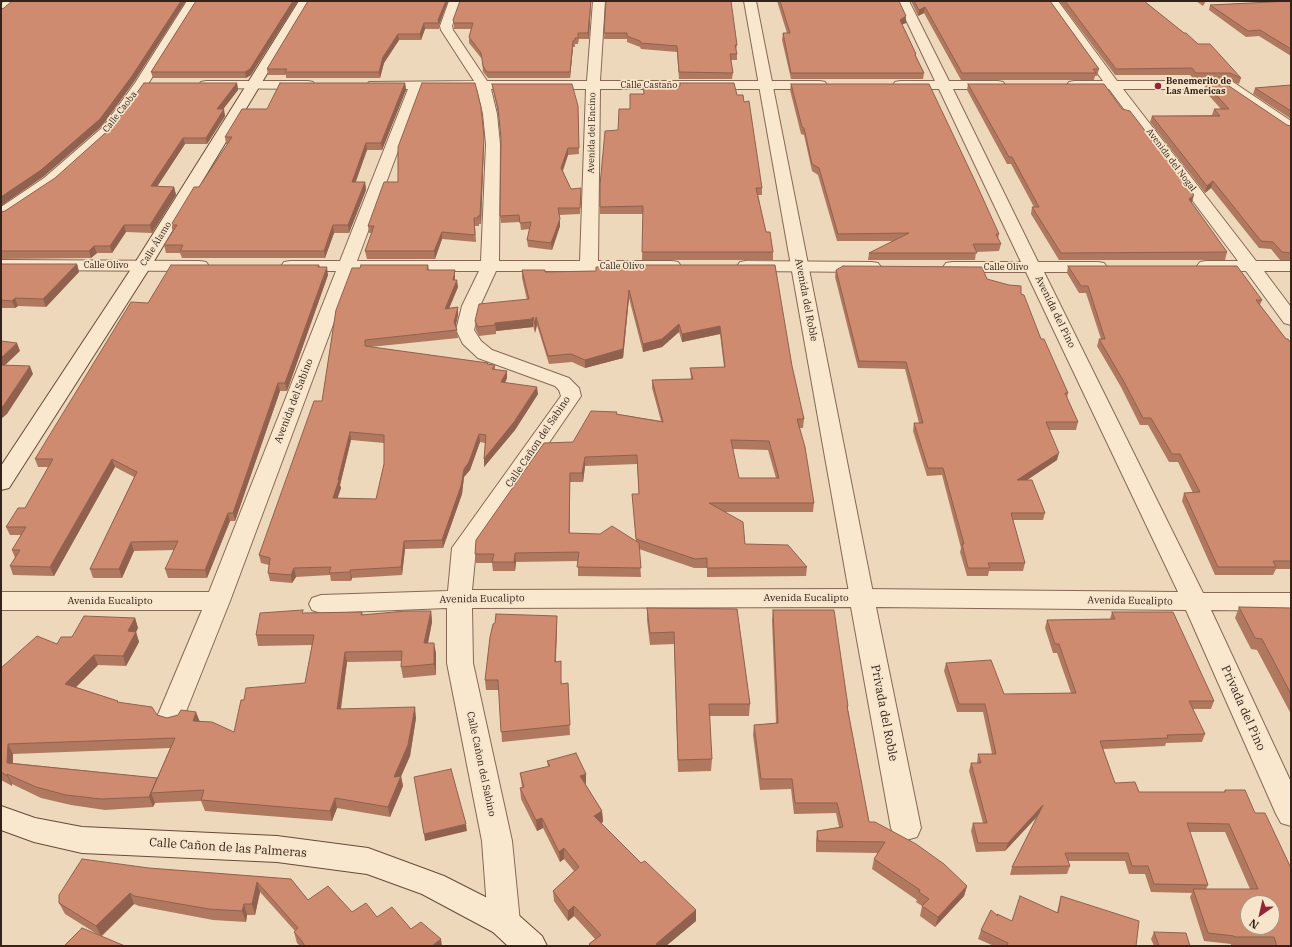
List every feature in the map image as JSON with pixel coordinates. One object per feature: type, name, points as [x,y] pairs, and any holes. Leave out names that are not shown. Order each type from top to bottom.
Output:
[{"type":"street","points":[[1,10],[11,1]]},
{"type":"street","name":"Calle Caoba","points":[[1,214],[50,181],[108,130],[141,84],[193,1]]},
{"type":"street","name":"Calle Álamo","points":[[1,483],[142,266],[305,1]]},
{"type":"street","name":"Calle Cañon del Sabino","points":[[455,1],[446,26],[483,85],[490,114],[493,144],[490,266],[471,306],[465,330],[474,344],[485,354],[562,382],[569,388],[571,396],[464,548],[459,598],[460,663],[497,841],[504,922]]},
{"type":"street","name":"Avenida del Encino","points":[[589,266],[593,85],[599,1]]},
{"type":"street","name":"Avenida del Roble","points":[[750,1],[862,598]]},
{"type":"street","name":"Avenida del Pino","points":[[904,1],[1195,602]]},
{"type":"street","name":"Avenida del Nogal","points":[[1052,1],[1113,85],[1291,319]]},
{"type":"street","points":[[141,84],[156,84]]},
{"type":"street","points":[[194,84],[324,85]]},
{"type":"street","name":"Calle Castaño","points":[[362,85],[836,85]]},
{"type":"street","name":"Avenida del Sabino","points":[[171,718],[218,601],[416,85]]},
{"type":"street","points":[[890,85],[1014,85]]},
{"type":"street","points":[[1060,85],[1228,85],[1291,127]]},
{"type":"street","name":"Calle Olivo","points":[[1,265],[213,266]]},
{"type":"street","name":"Calle Olivo","points":[[276,266],[691,266]]},
{"type":"street","points":[[730,266],[885,267]]},
{"type":"street","points":[[1188,266],[1291,266]]},
{"type":"street","name":"Calle Olivo","points":[[940,267],[1111,267]]},
{"type":"street","name":"Avenida Eucalipto","points":[[320,604],[459,598],[862,598],[1291,602]]},
{"type":"street","name":"Privada del Roble","points":[[862,598],[906,828]]},
{"type":"street","name":"Avenida Eucalipto","points":[[1,601],[218,601]]},
{"type":"street","name":"Privada del Pino","points":[[1195,602],[1291,814]]},
{"type":"street","name":"Calle Cañon de las Palmeras","points":[[1,818],[34,830],[82,840],[277,849],[368,861],[433,885],[504,922],[531,946]]},
{"type":"building","points":[[12,1],[181,1],[132,76],[100,119],[41,170],[1,197],[1,9]]},
{"type":"building","points":[[196,1],[293,1],[250,69],[245,72],[151,72]]},
{"type":"building","points":[[308,1],[446,1],[438,20],[439,23],[424,23],[420,34],[398,34],[383,57],[379,72],[285,72],[287,69],[267,69]]},
{"type":"building","points":[[460,1],[591,1],[588,33],[578,33],[578,38],[575,38],[573,41],[570,72],[487,72],[483,66],[481,53],[469,37],[473,23],[454,23],[453,20]]},
{"type":"building","points":[[606,1],[731,1],[737,45],[735,45],[737,54],[730,54],[733,73],[679,72],[677,46],[641,43],[640,41],[627,36],[627,33],[604,33]]},
{"type":"building","points":[[780,1],[899,1],[906,16],[900,20],[924,73],[791,73],[783,33],[790,33]]},
{"type":"building","points":[[914,1],[1050,1],[1099,69],[1093,69],[1096,73],[962,73],[925,7],[919,10]]},
{"type":"building","points":[[1065,1],[1144,1],[1198,44],[1210,44],[1241,78],[1230,73],[1196,73],[1192,68],[1116,69]]},
{"type":"building","points":[[1291,1],[1291,49],[1260,30],[1248,31],[1210,5]]},
{"type":"building","points":[[144,83],[237,83],[217,109],[224,109],[206,138],[183,138],[151,186],[174,187],[150,225],[124,225],[110,246],[94,246],[89,251],[1,251],[1,212],[5,211],[55,178],[112,127]]},
{"type":"building","points":[[280,83],[405,83],[381,143],[366,143],[352,182],[365,182],[348,225],[333,225],[324,251],[180,251],[183,245],[164,245],[177,225],[171,225],[194,187],[199,187],[232,137],[225,137],[242,109],[267,109]]},
{"type":"building","points":[[422,83],[475,83],[481,107],[484,137],[480,216],[478,216],[478,218],[474,218],[475,235],[442,232],[434,251],[365,251],[374,226],[368,226],[384,182],[398,182],[398,147]]},
{"type":"building","points":[[680,83],[734,83],[737,95],[743,95],[744,102],[749,101],[762,188],[756,188],[766,232],[770,232],[773,252],[642,252],[643,206],[600,207],[600,185],[605,131],[618,130],[619,109],[630,109],[630,94],[644,94],[643,86],[680,86]]},
{"type":"building","points":[[492,84],[572,84],[578,106],[579,148],[568,148],[561,168],[571,189],[581,188],[580,208],[558,208],[560,219],[551,243],[527,240],[531,222],[520,223],[519,215],[500,216],[501,138],[498,108]]},
{"type":"building","points":[[791,84],[929,84],[999,234],[996,234],[1001,244],[973,244],[977,253],[869,253],[909,233],[838,234],[819,168],[812,164],[804,128],[802,127]]},
{"type":"building","points":[[968,84],[1104,84],[1122,109],[1130,111],[1194,195],[1189,199],[1227,252],[1061,253],[1032,207],[1039,207],[1012,157],[1009,157]]},
{"type":"building","points":[[1206,84],[1226,84],[1287,125],[1291,126],[1291,253],[1282,252],[1273,242],[1261,241],[1213,181],[1207,186],[1152,116],[1220,116],[1214,109],[1229,109]]},
{"type":"building","points":[[1291,85],[1291,111],[1255,88]]},
{"type":"building","points":[[1,264],[77,264],[43,299],[15,298],[12,301],[1,300]]},
{"type":"building","points":[[171,265],[319,265],[318,267],[327,267],[285,383],[278,383],[233,513],[228,513],[205,570],[165,569],[178,541],[131,542],[119,569],[90,569],[137,472],[112,459],[50,567],[10,566],[20,550],[12,550],[26,527],[6,527],[18,508],[25,508],[53,459],[35,459],[131,302],[148,303]]},
{"type":"building","points":[[361,265],[428,265],[427,270],[455,270],[453,280],[457,280],[445,309],[458,307],[454,322],[457,330],[365,340],[365,346],[488,363],[487,364],[495,365],[492,369],[507,371],[501,382],[537,387],[514,422],[484,459],[486,435],[479,434],[469,462],[464,469],[461,486],[442,540],[404,541],[401,567],[350,570],[350,572],[329,573],[331,567],[294,568],[291,575],[268,573],[270,558],[259,555],[314,401],[322,401],[336,310],[352,268],[360,268]],"holes":[[[350,432],[384,435],[384,464],[376,499],[333,498],[339,480]]]},
{"type":"building","points":[[642,265],[775,265],[792,366],[804,419],[797,419],[805,447],[814,503],[709,503],[743,522],[745,544],[788,545],[807,567],[707,568],[707,558],[695,559],[636,539],[632,494],[639,494],[637,455],[585,457],[582,473],[570,473],[569,533],[600,534],[612,526],[639,543],[641,568],[577,567],[579,552],[515,553],[514,562],[492,562],[494,554],[475,554],[476,540],[544,443],[573,442],[591,411],[617,412],[616,414],[663,422],[652,380],[693,379],[690,368],[725,367],[720,326],[682,334],[679,324],[662,339],[643,344],[629,290],[623,349],[585,360],[571,354],[548,356],[536,317],[535,324],[533,317],[532,319],[495,323],[495,325],[478,327],[475,321],[479,304],[529,299],[522,270],[545,270],[545,272],[596,271],[596,267],[642,267]],"holes":[[[731,440],[769,441],[779,478],[739,478]]]},
{"type":"building","points":[[843,266],[982,267],[987,279],[1009,285],[1021,286],[1021,294],[1024,295],[1041,339],[1044,339],[1068,393],[1065,393],[1078,422],[1046,422],[1059,453],[1017,480],[1032,480],[1045,513],[1011,513],[1025,563],[988,563],[990,568],[968,568],[962,544],[964,544],[943,468],[928,468],[914,423],[923,423],[906,362],[859,361],[836,270]]},
{"type":"building","points":[[1068,266],[1237,266],[1262,300],[1256,300],[1286,339],[1288,339],[1291,343],[1291,561],[1273,561],[1276,567],[1218,567],[1184,493],[1200,492],[1180,454],[1172,454],[1151,418],[1143,418],[1099,339],[1105,339],[1088,286],[1081,286]]},
{"type":"building","points":[[1,341],[17,343],[1,358]]},
{"type":"building","points":[[1,365],[30,366],[1,408]]},
{"type":"building","points":[[1239,607],[1291,608],[1291,694],[1262,639],[1255,638]]},
{"type":"building","points":[[647,608],[737,609],[750,704],[709,704],[712,759],[678,760],[674,632],[650,633]]},
{"type":"building","points":[[303,610],[302,613],[362,612],[361,615],[406,611],[431,611],[424,643],[434,643],[434,664],[401,667],[402,651],[345,652],[337,709],[415,707],[408,745],[394,777],[401,776],[388,807],[335,798],[330,811],[201,800],[204,790],[151,793],[175,738],[8,744],[7,763],[157,778],[149,797],[101,799],[66,795],[36,787],[7,774],[7,776],[1,772],[1,668],[37,636],[57,644],[61,637],[72,637],[84,616],[135,618],[128,631],[136,632],[123,656],[94,655],[65,684],[118,701],[117,702],[152,707],[157,715],[167,718],[178,715],[181,710],[196,712],[193,721],[212,722],[234,732],[241,700],[244,700],[246,688],[305,683],[314,635],[256,635],[260,613]]},
{"type":"building","points":[[773,610],[834,610],[847,706],[869,822],[875,822],[916,844],[944,864],[967,886],[938,917],[922,906],[929,899],[919,892],[920,890],[874,859],[885,842],[818,841],[817,831],[843,827],[837,803],[795,803],[792,779],[761,779],[754,725],[778,723]]},
{"type":"building","points":[[1112,612],[1173,612],[1214,701],[1189,701],[1205,734],[1167,735],[1168,738],[1100,741],[1115,783],[1135,782],[1139,792],[1225,792],[1225,790],[1245,790],[1255,813],[1265,813],[1291,868],[1291,946],[1277,946],[1274,937],[1235,937],[1208,933],[1193,889],[1258,889],[1229,824],[1187,823],[1208,885],[1154,884],[1148,866],[1132,866],[1128,853],[1065,853],[1070,866],[1012,867],[1043,805],[1008,843],[978,843],[973,823],[987,823],[971,763],[981,763],[978,754],[996,754],[985,704],[959,704],[946,663],[991,660],[1004,694],[1076,693],[1059,644],[1055,644],[1047,620],[1115,619]]},
{"type":"building","points":[[496,614],[557,616],[555,662],[561,661],[561,684],[568,683],[570,725],[501,732],[498,680],[485,680],[490,637],[493,624],[495,623]]},
{"type":"building","points":[[576,753],[586,774],[580,776],[602,811],[594,816],[641,863],[645,861],[696,910],[656,944],[658,946],[591,946],[589,944],[601,935],[574,906],[568,911],[553,891],[579,867],[564,848],[559,852],[542,818],[536,820],[520,788],[524,787],[520,773],[550,766],[547,761]]},
{"type":"building","points":[[451,769],[466,824],[424,834],[414,777]]},
{"type":"building","points":[[82,859],[149,868],[291,879],[308,900],[328,886],[352,912],[366,903],[377,917],[392,907],[411,929],[421,922],[441,939],[432,946],[305,946],[294,932],[298,928],[257,882],[252,904],[244,904],[242,911],[209,909],[134,896],[130,893],[96,926],[59,903],[59,895]]},
{"type":"building","points":[[1020,896],[1058,913],[1061,896],[1139,921],[1136,946],[1007,946],[1008,943],[981,930],[991,910],[998,916],[997,914],[1012,921]]},
{"type":"building","points":[[82,928],[125,946],[64,946]]},
{"type":"building","points":[[1154,932],[1186,933],[1190,946],[1159,946]]},
{"type":"place","name":"Benemerito de Las Americas","points":[[1158,86]]}]
